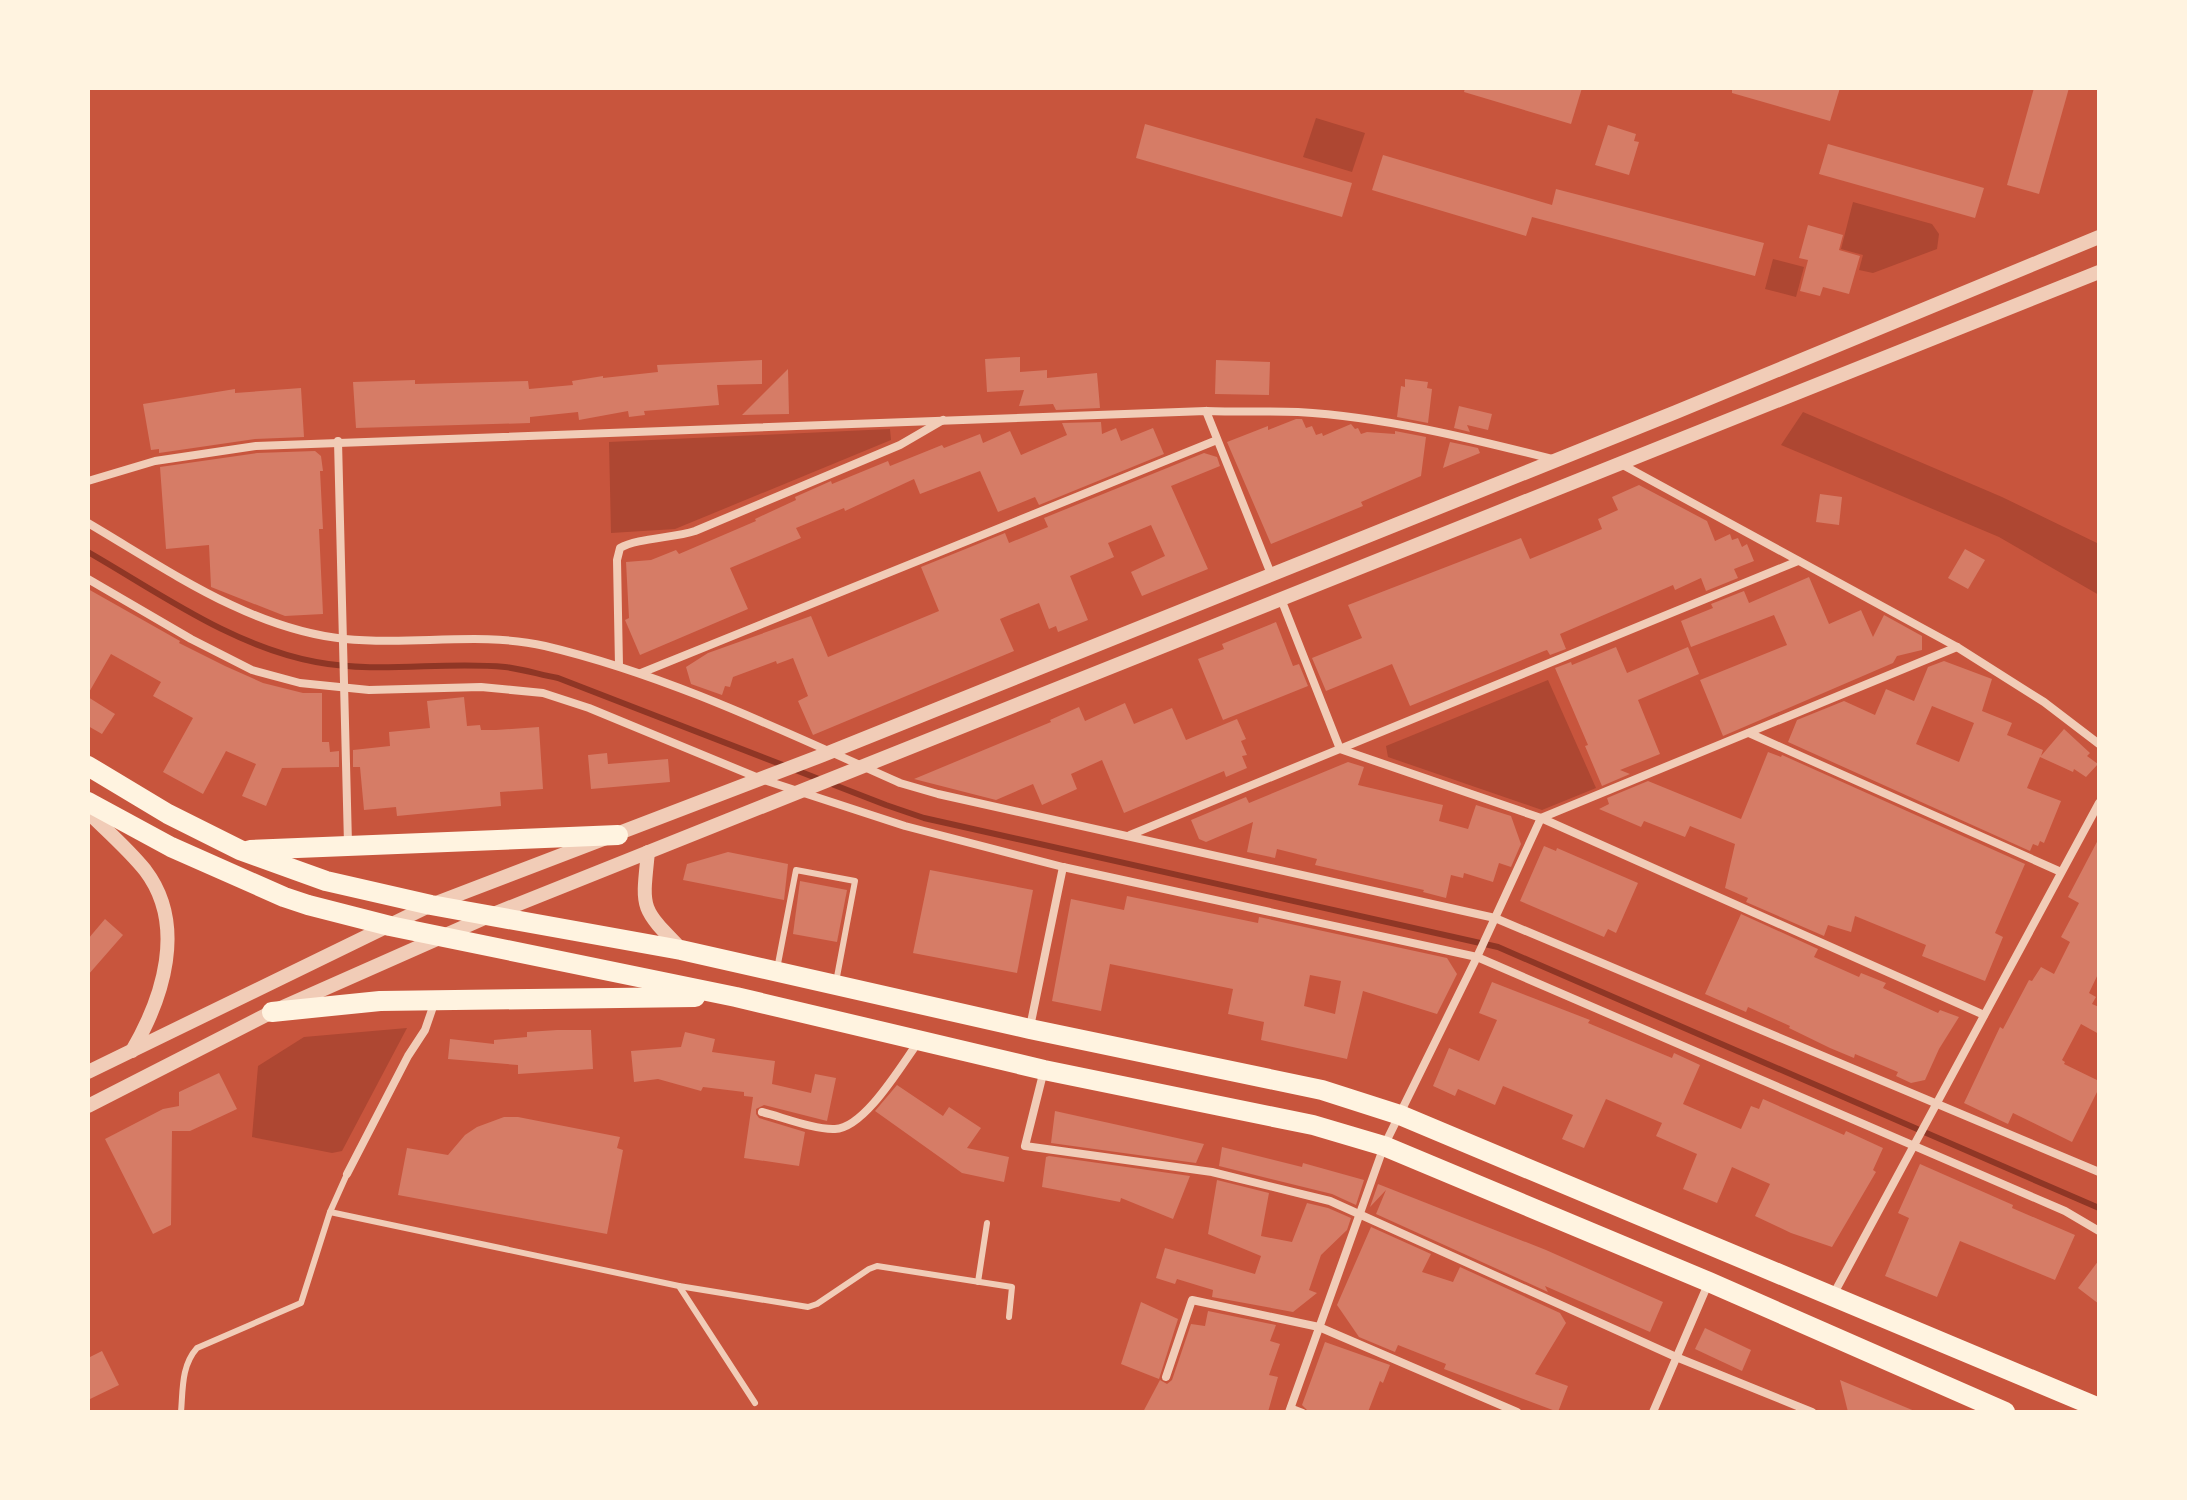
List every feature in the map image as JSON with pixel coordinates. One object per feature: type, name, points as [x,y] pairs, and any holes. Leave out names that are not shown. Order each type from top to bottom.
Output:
[{"type":"main road","points":[[88,766],[168,814],[240,850],[326,881],[431,905],[681,950],[1030,1029],[1322,1090],[1400,1115],[2099,1408]]},
{"type":"main road","points":[[88,802],[171,847],[284,897],[390,926],[736,997],[1044,1070],[1313,1125],[1384,1146],[1709,1282],[2005,1412]]},
{"type":"main road","points":[[240,850],[618,835]]},
{"type":"main road","points":[[272,1012],[380,1001],[736,997]]},
{"type":"main road","points":[[1313,1125],[1322,1090]]},
{"type":"main road","points":[[1503,1197],[1517,1165]]},
{"type":"street","points":[[88,1072],[431,905],[827,753],[1556,461],[2099,237]]},
{"type":"street","points":[[88,1106],[272,1012],[439,936],[2099,272]]},
{"type":"street","points":[[88,481],[155,461],[256,446],[1206,411],[1298,412],[1358,419],[1488,443],[1556,461]]},
{"type":"street","points":[[1206,411],[1271,574]]},
{"type":"street","points":[[619,666],[617,560],[620,548],[695,531],[900,445],[945,419]]},
{"type":"street","points":[[640,673],[1217,440]]},
{"type":"street","points":[[338,441],[348,846]]},
{"type":"street","points":[[1619,464],[1957,647],[2044,702],[2099,744]]},
{"type":"street","points":[[88,523],[216,598],[264,619],[343,639],[499,639],[542,645],[640,673],[900,783],[938,794],[1495,918],[2099,1172]]},
{"type":"street","points":[[1130,835],[1798,561]]},
{"type":"street","points":[[88,579],[191,639],[252,670],[300,683],[344,688],[481,687],[543,693],[589,708],[764,778],[807,788],[905,826],[1063,867],[1477,957],[2065,1211],[2099,1231]]},
{"type":"street","points":[[1281,599],[1340,749],[1541,818],[1984,1015]]},
{"type":"street","points":[[1289,1410],[1384,1146],[1541,818],[1957,647]]},
{"type":"street","points":[[1749,733],[2061,872]]},
{"type":"street","points":[[1832,1297],[2099,803]]},
{"type":"street","points":[[88,812],[145,870],[156,888],[165,921],[166,957],[162,982],[149,1021],[132,1051]]},
{"type":"street","points":[[648,852],[645,907],[650,917],[681,950]]},
{"type":"street","points":[[1030,1029],[1063,867]]},
{"type":"street","points":[[347,1174],[408,1056],[425,1030],[436,1000]]},
{"type":"street","points":[[762,1112],[833,1129],[850,1124],[868,1109],[919,1040]]},
{"type":"street","points":[[1044,1070],[1025,1146],[1212,1172],[1295,1191],[1360,1213],[1676,1357],[1812,1412]]},
{"type":"street","points":[[1653,1412],[1709,1282]]},
{"type":"street","points":[[1166,1377],[1192,1300],[1319,1327],[1517,1412]]},
{"type":"lane","points":[[776,972],[796,870],[855,881],[835,986]]},
{"type":"lane","points":[[181,1412],[184,1375],[191,1354],[197,1348],[301,1303],[330,1212],[347,1174]]},
{"type":"lane","points":[[330,1212],[679,1286],[808,1307],[874,1266],[1012,1287],[1009,1317]]},
{"type":"lane","points":[[978,1282],[987,1223]]},
{"type":"lane","points":[[679,1286],[755,1403]]},
{"type":"lane","points":[[1289,1410],[1303,1412]]},
{"type":"shaded area","points":[[1316,118],[1365,133],[1352,172],[1303,157]]},
{"type":"shaded area","points":[[1853,202],[1932,224],[1939,234],[1937,249],[1873,273],[1859,270],[1863,255],[1841,249]]},
{"type":"shaded area","points":[[1773,259],[1804,267],[1796,297],[1765,289]]},
{"type":"shaded area","points":[[1803,412],[2002,497],[2099,544],[2099,595],[1999,537],[1781,445]]},
{"type":"shaded area","points":[[890,429],[891,440],[675,529],[611,533],[609,442]]},
{"type":"shaded area","points":[[1548,680],[1596,788],[1542,810],[1388,757],[1386,746]]},
{"type":"shaded area","points":[[407,1028],[342,1151],[332,1153],[252,1137],[258,1066],[304,1037]]},
{"type":"building","points":[[1465,88],[1582,88],[1571,124],[1464,92]]},
{"type":"building","points":[[1732,88],[1840,88],[1830,121],[1732,93]]},
{"type":"building","points":[[2034,88],[2069,88],[2039,194],[2007,185]]},
{"type":"building","points":[[1145,124],[1352,183],[1342,217],[1136,158]]},
{"type":"building","points":[[1608,125],[1636,134],[1634,141],[1639,142],[1629,175],[1595,165]]},
{"type":"building","points":[[1828,144],[1984,188],[1975,218],[1819,174]]},
{"type":"building","points":[[1383,155],[1552,205],[1556,189],[1764,243],[1755,276],[1532,217],[1526,236],[1372,190]]},
{"type":"building","points":[[1808,225],[1843,235],[1839,250],[1860,256],[1849,294],[1823,287],[1820,296],[1800,291],[1808,260],[1799,258]]},
{"type":"building","points":[[1020,357],[1020,372],[1047,370],[1047,378],[1097,373],[1100,408],[1056,410],[1053,404],[1019,406],[1024,390],[987,392],[985,359]]},
{"type":"building","points":[[762,360],[762,384],[717,385],[719,405],[644,411],[645,415],[629,417],[628,411],[579,420],[578,412],[530,417],[530,423],[356,428],[353,382],[528,381],[529,389],[573,385],[572,381],[603,376],[658,372],[657,365]]},
{"type":"building","points":[[1216,360],[1270,362],[1269,395],[1215,394]]},
{"type":"building","points":[[788,369],[789,414],[742,415]]},
{"type":"building","points":[[1405,379],[1428,382],[1427,388],[1432,389],[1428,423],[1397,417],[1401,386],[1405,387]]},
{"type":"building","points":[[301,388],[304,437],[255,439],[159,453],[159,449],[151,450],[143,404],[235,389],[235,393]]},
{"type":"building","points":[[1459,406],[1492,414],[1488,430],[1467,425],[1470,432],[1454,428]]},
{"type":"building","points":[[1302,419],[1306,428],[1312,426],[1316,435],[1322,433],[1323,436],[1351,424],[1361,434],[1395,434],[1395,431],[1426,437],[1421,476],[1361,502],[1363,506],[1271,544],[1227,442]]},
{"type":"building","points":[[1101,422],[1102,434],[1116,428],[1121,441],[1153,428],[1164,454],[1039,505],[1035,497],[998,512],[980,471],[920,494],[914,479],[845,511],[844,508],[796,528],[801,538],[730,568],[748,609],[640,655],[625,620],[629,618],[626,562],[651,560],[676,550],[679,554],[756,521],[796,500],[795,497],[831,481],[832,484],[888,461],[890,466],[942,445],[944,448],[980,434],[983,443],[1010,431],[1021,455],[1067,435],[1062,423]]},
{"type":"building","points":[[1450,442],[1478,448],[1480,453],[1443,468]]},
{"type":"building","points":[[315,451],[321,456],[323,471],[320,471],[323,529],[319,529],[323,614],[285,616],[211,587],[209,545],[166,549],[160,467],[257,453]]},
{"type":"building","points":[[1204,453],[1217,457],[1220,466],[1171,486],[1208,569],[1142,596],[1131,572],[1165,556],[1151,525],[1108,543],[1114,557],[1070,576],[1088,620],[1058,632],[1056,626],[1049,629],[1039,603],[1000,619],[1014,651],[813,735],[798,701],[808,696],[793,658],[733,677],[730,687],[725,686],[722,695],[691,684],[686,667],[708,653],[811,616],[828,657],[939,611],[921,567],[1005,533],[1009,543],[1048,527],[1044,518]]},
{"type":"building","points":[[1639,485],[1707,521],[1715,541],[1730,534],[1732,540],[1738,538],[1742,547],[1747,544],[1754,561],[1734,569],[1738,578],[1706,591],[1701,578],[1675,590],[1673,585],[1560,634],[1566,649],[1550,655],[1547,650],[1544,651],[1410,706],[1392,664],[1326,691],[1312,658],[1362,638],[1348,605],[1521,538],[1530,559],[1564,545],[1602,529],[1598,519],[1618,510],[1612,497]]},
{"type":"building","points":[[1820,494],[1842,497],[1839,525],[1816,522]]},
{"type":"building","points":[[1965,549],[1985,560],[1968,589],[1948,578]]},
{"type":"building","points":[[1809,577],[1829,624],[1861,610],[1873,637],[1884,615],[1922,636],[1922,650],[1897,656],[1893,663],[1723,736],[1700,680],[1787,645],[1774,615],[1691,647],[1681,621],[1713,608],[1711,604],[1744,591],[1749,603]]},
{"type":"building","points":[[88,589],[179,643],[263,683],[303,693],[322,693],[322,742],[329,742],[330,752],[339,751],[339,767],[282,768],[266,806],[242,796],[256,764],[226,751],[203,794],[163,772],[193,718],[153,696],[161,682],[111,654],[88,694]]},
{"type":"building","points":[[1276,622],[1293,666],[1299,664],[1308,686],[1223,720],[1198,659],[1224,649],[1222,644]]},
{"type":"building","points":[[1616,647],[1627,673],[1688,647],[1699,674],[1638,700],[1660,754],[1620,770],[1630,774],[1602,786],[1555,668],[1571,662],[1572,665]]},
{"type":"building","points":[[1944,661],[1992,679],[1982,711],[2012,723],[2007,735],[2043,750],[2041,756],[2064,729],[2098,764],[2086,777],[2074,769],[2073,772],[2040,757],[2027,788],[2061,801],[2044,843],[2040,841],[2038,846],[2033,844],[2030,851],[1788,742],[1797,720],[1844,701],[1875,715],[1886,689],[1914,701],[1928,667]],"holes":[[[1932,706],[1974,723],[1959,762],[1916,744]]]},
{"type":"building","points":[[88,697],[115,714],[102,734],[88,726]]},
{"type":"building","points":[[464,697],[467,726],[480,725],[481,730],[539,727],[543,789],[500,792],[501,806],[397,816],[396,807],[364,810],[360,767],[353,767],[353,750],[390,746],[389,732],[430,728],[427,701]]},
{"type":"building","points":[[1125,703],[1134,724],[1172,708],[1186,740],[1237,719],[1246,739],[1241,741],[1247,755],[1242,756],[1247,768],[1226,777],[1224,771],[1124,813],[1102,760],[1071,774],[1077,789],[1042,805],[1033,784],[996,800],[914,779],[1051,722],[1079,707],[1085,721]]},
{"type":"building","points":[[1768,752],[1782,755],[2025,864],[1995,933],[2003,937],[1985,981],[1922,956],[1926,945],[1855,916],[1851,932],[1828,925],[1824,936],[1746,902],[1748,898],[1725,888],[1735,844],[1690,826],[1685,837],[1644,821],[1641,827],[1599,809],[1609,804],[1607,798],[1648,781],[1741,819]]},
{"type":"building","points":[[607,753],[608,764],[668,759],[670,782],[591,789],[588,755]]},
{"type":"building","points":[[1348,762],[1364,767],[1358,785],[1443,805],[1439,821],[1468,829],[1476,805],[1511,816],[1521,844],[1511,867],[1499,863],[1493,882],[1464,873],[1463,878],[1451,875],[1446,898],[1315,865],[1317,859],[1277,849],[1275,858],[1247,852],[1253,822],[1206,842],[1199,839],[1191,820],[1246,797],[1249,803]]},
{"type":"building","points":[[2099,838],[2099,972],[2089,993],[2096,997],[2092,1004],[2099,1007],[2099,1034],[2081,1024],[2062,1060],[2064,1064],[2099,1081],[2099,1088],[2072,1142],[2013,1113],[2008,1124],[1964,1103],[2000,1027],[2003,1029],[2029,980],[2032,981],[2041,967],[2054,974],[2070,942],[2061,937],[2079,903],[2068,897]]},
{"type":"building","points":[[1544,846],[1556,851],[1557,848],[1638,883],[1616,933],[1608,929],[1604,937],[1520,901]]},
{"type":"building","points":[[728,852],[788,864],[784,900],[683,880],[687,864]]},
{"type":"building","points":[[930,870],[1033,890],[1017,973],[913,953]]},
{"type":"building","points":[[800,881],[847,890],[837,942],[793,934]]},
{"type":"building","points":[[1127,896],[1258,923],[1259,917],[1447,958],[1457,974],[1437,1014],[1363,991],[1347,1059],[1261,1040],[1264,1022],[1228,1014],[1233,989],[1110,964],[1101,1011],[1052,1001],[1071,899],[1124,910]],"holes":[[[1310,975],[1341,981],[1335,1014],[1304,1006]]]},
{"type":"building","points":[[1741,914],[1818,949],[1814,957],[1859,977],[1861,973],[1886,983],[1883,988],[1938,1013],[1940,1010],[1959,1017],[1939,1049],[1925,1080],[1911,1083],[1896,1076],[1898,1072],[1855,1054],[1854,1058],[1830,1048],[1748,1007],[1746,1012],[1705,994]]},
{"type":"building","points":[[105,919],[123,935],[88,975],[88,939]]},
{"type":"building","points":[[1492,982],[1590,1020],[1588,1023],[1672,1058],[1674,1053],[1700,1065],[1683,1104],[1741,1129],[1751,1106],[1759,1109],[1763,1099],[1844,1135],[1846,1131],[1883,1148],[1873,1170],[1876,1172],[1832,1247],[1755,1216],[1770,1184],[1732,1167],[1717,1203],[1683,1189],[1697,1154],[1656,1136],[1662,1123],[1606,1099],[1584,1148],[1562,1139],[1573,1115],[1503,1086],[1495,1105],[1458,1089],[1455,1096],[1433,1086],[1449,1048],[1479,1061],[1497,1020],[1479,1013]]},
{"type":"building","points":[[591,1030],[593,1069],[518,1074],[518,1065],[448,1059],[450,1039],[494,1044],[494,1040],[527,1037],[527,1032]]},
{"type":"building","points":[[685,1032],[715,1039],[712,1052],[775,1061],[772,1084],[811,1093],[815,1074],[836,1078],[827,1121],[764,1105],[756,1109],[759,1118],[805,1132],[799,1166],[744,1158],[753,1097],[744,1096],[744,1092],[703,1087],[701,1091],[658,1079],[634,1082],[631,1051],[681,1047]]},
{"type":"building","points":[[219,1073],[237,1109],[190,1131],[172,1131],[171,1225],[153,1234],[105,1139],[163,1109],[179,1106],[179,1092]]},
{"type":"building","points":[[897,1085],[943,1116],[949,1107],[981,1128],[967,1148],[1009,1157],[1004,1182],[962,1173],[875,1111]]},
{"type":"building","points":[[1055,1111],[1204,1144],[1196,1163],[1051,1143]]},
{"type":"building","points":[[504,1117],[620,1137],[617,1148],[623,1150],[607,1234],[398,1195],[407,1148],[448,1155],[465,1135]]},
{"type":"building","points":[[1222,1147],[1302,1167],[1303,1163],[1364,1180],[1356,1205],[1332,1194],[1219,1166]]},
{"type":"building","points":[[1046,1157],[1190,1176],[1173,1219],[1121,1198],[1120,1202],[1042,1187]]},
{"type":"building","points":[[1920,1164],[2075,1235],[2055,1280],[1960,1241],[1937,1297],[1885,1276],[1909,1218],[1898,1213]]},
{"type":"building","points":[[1217,1180],[1269,1193],[1261,1236],[1292,1242],[1307,1203],[1351,1218],[1347,1230],[1321,1255],[1309,1290],[1317,1293],[1293,1312],[1212,1297],[1213,1290],[1177,1279],[1175,1284],[1156,1278],[1165,1248],[1255,1274],[1261,1256],[1208,1234]]},
{"type":"building","points":[[1378,1184],[1546,1250],[1663,1302],[1650,1332],[1545,1286],[1548,1292],[1376,1214],[1386,1190],[1370,1207]]},
{"type":"building","points":[[1371,1227],[1431,1254],[1422,1272],[1453,1282],[1460,1267],[1560,1313],[1566,1323],[1535,1374],[1568,1386],[1558,1412],[1444,1369],[1446,1364],[1398,1345],[1395,1352],[1359,1337],[1337,1305]]},
{"type":"building","points":[[2099,1260],[2099,1304],[2078,1288]]},
{"type":"building","points":[[1141,1302],[1178,1319],[1159,1379],[1121,1364]]},
{"type":"building","points":[[1208,1311],[1276,1325],[1270,1341],[1280,1344],[1269,1375],[1278,1377],[1268,1412],[1143,1412],[1160,1380],[1167,1384],[1172,1380],[1191,1324],[1205,1326]]},
{"type":"building","points":[[1705,1328],[1751,1350],[1742,1371],[1695,1349]]},
{"type":"building","points":[[1325,1342],[1390,1365],[1368,1412],[1309,1412],[1302,1405]]},
{"type":"building","points":[[102,1351],[119,1385],[88,1400],[88,1358]]},
{"type":"building","points":[[1840,1380],[1917,1412],[1848,1412]]},
{"type":"waterway","points":[[88,552],[198,617],[255,644],[285,654],[316,662],[363,667],[505,667],[558,678],[924,818],[1498,947],[2099,1208]]}]
